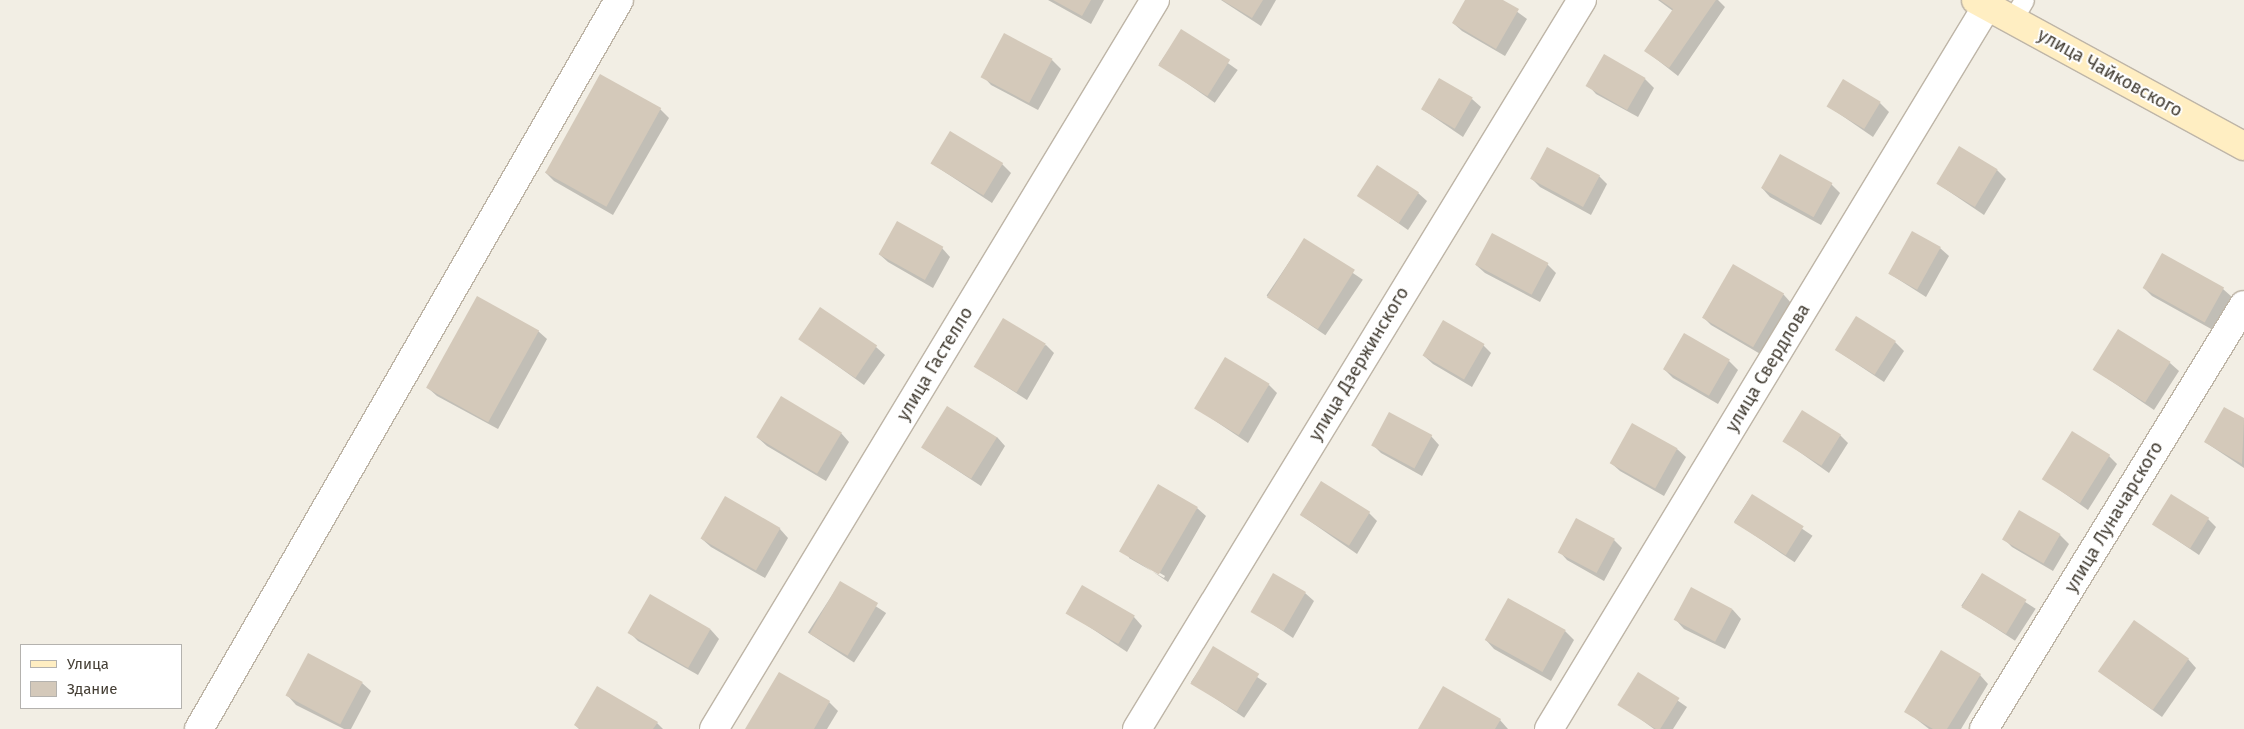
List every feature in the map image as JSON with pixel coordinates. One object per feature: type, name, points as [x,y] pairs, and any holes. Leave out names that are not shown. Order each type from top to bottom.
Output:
[{"type":"street","points":[[199,729],[619,0]]},
{"type":"street","name":"улица Гастелло","points":[[714,729],[1155,0]]},
{"type":"street","name":"улица Дзержинского","points":[[1137,729],[1582,0]]},
{"type":"street","name":"улица Чайковского","points":[[1982,3],[2018,10],[2244,146]]},
{"type":"street","name":"улица Свердлова","points":[[1548,729],[1982,3]]},
{"type":"street","name":"улица Луначарского","points":[[1984,729],[2244,305]]},
{"type":"building","points":[[1053,0],[1091,0],[1082,16]]},
{"type":"building","points":[[1222,0],[1263,0],[1252,18]]},
{"type":"building","points":[[1465,0],[1503,0],[1519,9],[1496,49],[1452,23]]},
{"type":"building","points":[[1660,0],[1716,0],[1669,68],[1644,51],[1673,9]]},
{"type":"building","points":[[1181,29],[1230,60],[1207,96],[1158,65]]},
{"type":"building","points":[[1004,33],[1053,59],[1029,103],[981,77]]},
{"type":"building","points":[[1604,54],[1646,78],[1627,110],[1586,86]]},
{"type":"building","points":[[600,74],[661,108],[606,207],[545,173]]},
{"type":"building","points":[[1439,78],[1473,98],[1455,129],[1421,109]]},
{"type":"building","points":[[1843,79],[1881,102],[1864,129],[1827,106]]},
{"type":"building","points":[[950,131],[1003,163],[984,196],[930,164]]},
{"type":"building","points":[[1959,146],[1998,169],[1975,207],[1936,184]]},
{"type":"building","points":[[1547,147],[1600,175],[1583,207],[1530,179]]},
{"type":"building","points":[[1780,154],[1832,183],[1814,217],[1761,188]]},
{"type":"building","points":[[1377,165],[1419,192],[1399,223],[1357,196]]},
{"type":"building","points":[[897,221],[943,247],[925,280],[879,254]]},
{"type":"building","points":[[1912,231],[1941,247],[1917,290],[1888,274]]},
{"type":"building","points":[[1492,233],[1549,263],[1532,295],[1475,265]]},
{"type":"building","points":[[1304,238],[1355,270],[1318,329],[1267,297]]},
{"type":"building","points":[[2162,253],[2224,287],[2205,322],[2143,288]]},
{"type":"building","points":[[1733,264],[1784,294],[1753,347],[1702,318]]},
{"type":"building","points":[[477,296],[539,330],[488,422],[426,388]]},
{"type":"building","points":[[820,307],[877,346],[855,378],[798,339]]},
{"type":"building","points":[[1856,316],[1896,341],[1875,375],[1835,350]]},
{"type":"building","points":[[1003,318],[1046,344],[1017,393],[974,367]]},
{"type":"building","points":[[1443,320],[1485,344],[1464,380],[1422,356]]},
{"type":"building","points":[[2118,329],[2171,362],[2145,403],[2093,370]]},
{"type":"building","points":[[1684,333],[1730,360],[1709,396],[1663,369]]},
{"type":"building","points":[[1225,357],[1270,384],[1239,435],[1194,408]]},
{"type":"building","points":[[781,396],[842,433],[817,474],[756,437]]},
{"type":"building","points":[[947,406],[997,437],[971,479],[921,448]]},
{"type":"building","points":[[2224,407],[2244,418],[2242,464],[2204,442]]},
{"type":"building","points":[[1802,410],[1841,434],[1821,466],[1782,441]]},
{"type":"building","points":[[1389,412],[1432,435],[1414,469],[1371,446]]},
{"type":"building","points":[[1632,423],[1677,448],[1655,488],[1610,463]]},
{"type":"building","points":[[2072,431],[2110,455],[2080,503],[2042,479]]},
{"type":"building","points":[[1321,481],[1370,512],[1349,546],[1300,515]]},
{"type":"building","points":[[1158,484],[1198,507],[1159,575],[1119,552]]},
{"type":"building","points":[[1752,494],[1804,526],[1786,555],[1734,523]]},
{"type":"building","points":[[2171,494],[2209,518],[2190,548],[2152,525]]},
{"type":"building","points":[[725,496],[780,528],[756,570],[700,538]]},
{"type":"building","points":[[2019,510],[2061,534],[2044,563],[2002,539]]},
{"type":"building","points":[[1576,518],[1615,539],[1597,573],[1558,552]]},
{"type":"building","points":[[1273,573],[1306,592],[1283,631],[1250,612]]},
{"type":"building","points":[[1982,573],[2027,600],[2006,634],[1961,607]]},
{"type":"building","points":[[840,581],[878,603],[848,656],[810,634]]},
{"type":"building","points":[[1082,585],[1135,616],[1118,644],[1066,614]]},
{"type":"building","points":[[1691,587],[1732,609],[1715,642],[1674,620]]},
{"type":"building","points":[[650,594],[711,629],[688,668],[628,633]]},
{"type":"building","points":[[1508,598],[1566,630],[1542,672],[1485,640]]},
{"type":"building","points":[[2134,620],[2189,658],[2153,710],[2098,672]]},
{"type":"building","points":[[1213,646],[1259,674],[1237,712],[1190,684]]},
{"type":"building","points":[[1941,650],[1981,674],[1947,729],[1933,729],[1904,712]]},
{"type":"building","points":[[308,653],[363,682],[340,724],[285,695]]},
{"type":"building","points":[[779,672],[830,701],[814,729],[745,729]]},
{"type":"building","points":[[1638,672],[1680,698],[1660,729],[1656,729],[1617,705]]},
{"type":"building","points":[[597,686],[658,722],[653,729],[580,729],[574,725]]},
{"type":"building","points":[[1443,686],[1501,719],[1495,729],[1418,729]]}]
